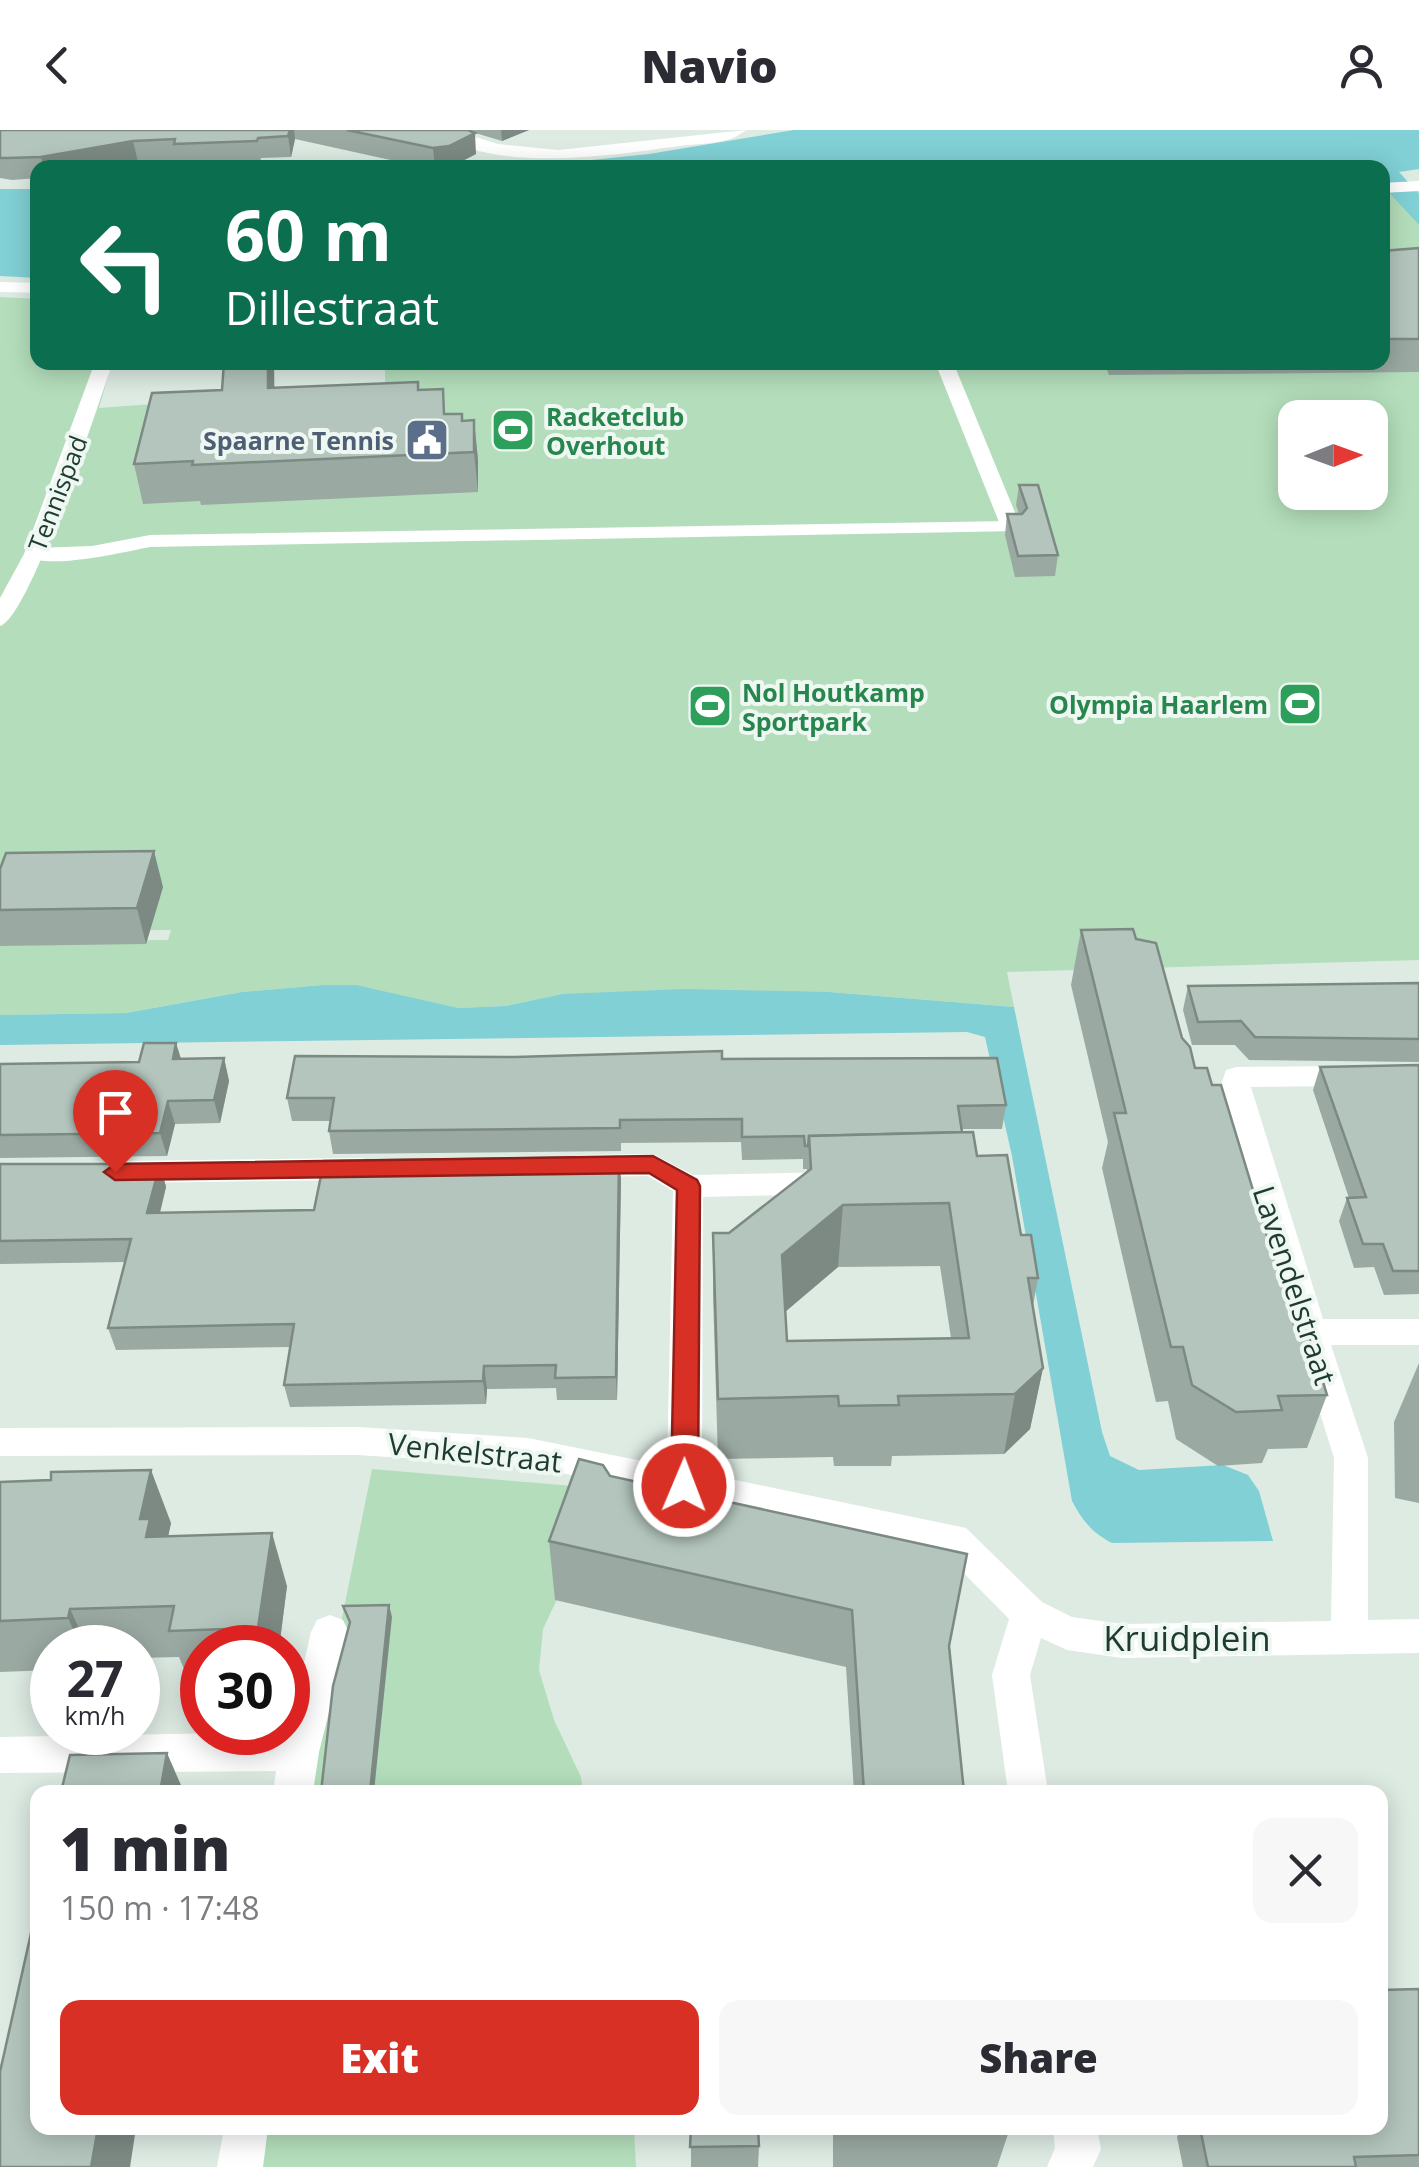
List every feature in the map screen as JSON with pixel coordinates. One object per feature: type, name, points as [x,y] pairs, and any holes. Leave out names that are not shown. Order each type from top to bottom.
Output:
[{"type":"street","points":[[440,130],[480,146],[532,154],[616,151],[739,130]]},
{"type":"street","points":[[1390,188],[1417,186]]},
{"type":"street","points":[[0,287],[30,288]]},
{"type":"street","name":"Tennispad","points":[[0,618],[34,554],[101,370]]},
{"type":"street","points":[[34,554],[92,552],[150,541],[1011,527],[947,370]]},
{"type":"street","points":[[1177,1056],[1187,1092],[1236,1097],[1236,1077],[1419,1075]]},
{"type":"street","name":"Lavendelstraat","points":[[1236,1097],[1351,1458],[1350,1636]]},
{"type":"street","points":[[554,1166],[653,1165],[688,1186],[863,1182]]},
{"type":"street","points":[[99,1172],[396,1168]]},
{"type":"street","points":[[684,1486],[688,1186]]},
{"type":"street","points":[[1308,1332],[1419,1332]]},
{"type":"street","name":"Venkelstraat","points":[[0,1442],[357,1441],[509,1450],[953,1539],[1029,1614]]},
{"type":"street","points":[[1027,1785],[1011,1675],[1029,1614]]},
{"type":"street","name":"Kruidplein","points":[[1029,1614],[1066,1634],[1122,1641],[1419,1636]]},
{"type":"street","points":[[310,1709],[330,1632]]},
{"type":"street","points":[[0,1755],[180,1753]]},
{"type":"street","points":[[294,1785],[299,1755]]},
{"type":"street","points":[[240,2167],[245,2135]]},
{"type":"street","points":[[1070,2167],[1078,2149],[1076,2135]]},
{"type":"green space","name":"Nol Houtkamp Sportpark","points":[[1419,190],[1419,960],[1007,972],[1014,1007],[829,992],[562,994],[506,1006],[458,1008],[323,985],[242,992],[126,1013],[0,1015],[0,941],[168,940],[171,930],[0,931],[0,297],[30,299],[30,370],[110,370],[99,408],[385,387],[385,370],[1390,370],[1390,192]]},
{"type":"green space","points":[[372,1469],[609,1489],[543,1629],[539,1670],[554,1720],[582,1785],[308,1785]]},
{"type":"green space","points":[[262,2135],[634,2135],[636,2167],[258,2167]]},
{"type":"water","points":[[794,130],[1419,130],[1419,169],[1399,172],[1419,194],[1419,225],[1390,194],[1390,160],[592,160]]},
{"type":"water","points":[[0,189],[30,189],[30,278],[0,276]]},
{"type":"water","points":[[356,985],[458,1008],[506,1006],[562,994],[684,989],[829,992],[1014,1007],[1110,1456],[1139,1470],[1223,1465],[1248,1475],[1259,1491],[1273,1541],[1112,1543],[1093,1530],[1072,1501],[1012,1156],[985,1037],[967,1032],[0,1045],[0,1015],[126,1013],[242,992]]},
{"type":"building","points":[[0,130],[290,130],[288,136],[257,141],[133,141],[41,157],[0,158]]},
{"type":"building","points":[[347,130],[475,133],[449,146],[433,148]]},
{"type":"building","points":[[1419,248],[1419,339],[1390,339],[1390,250]]},
{"type":"building","points":[[223,370],[268,370],[268,388],[418,382],[418,390],[443,389],[444,414],[462,414],[462,421],[474,420],[474,452],[192,465],[193,461],[134,464],[152,393],[222,390]]},
{"type":"building","points":[[1019,485],[1038,485],[1058,555],[1018,556],[1007,514],[1022,514],[1027,508]]},
{"type":"building","points":[[154,851],[137,908],[0,910],[0,869],[6,853]]},
{"type":"building","points":[[1133,929],[1136,939],[1156,943],[1182,1038],[1190,1047],[1195,1068],[1207,1068],[1212,1085],[1221,1085],[1295,1328],[1307,1328],[1327,1395],[1278,1396],[1282,1410],[1236,1412],[1192,1385],[1183,1347],[1171,1347],[1114,1113],[1126,1113],[1081,930]]},
{"type":"building","points":[[1419,983],[1419,1039],[1255,1037],[1241,1021],[1198,1022],[1188,986]]},
{"type":"building","points":[[144,1043],[176,1043],[173,1059],[224,1058],[214,1100],[168,1101],[160,1133],[0,1135],[0,1064],[139,1062]]},
{"type":"building","points":[[722,1051],[722,1059],[997,1058],[1006,1105],[958,1106],[962,1132],[809,1136],[805,1146],[804,1136],[742,1137],[742,1119],[620,1120],[620,1128],[329,1131],[334,1098],[287,1098],[295,1056],[515,1057]]},
{"type":"building","points":[[1419,1065],[1419,1271],[1393,1271],[1383,1244],[1363,1244],[1347,1198],[1366,1197],[1320,1067]]},
{"type":"building","points":[[973,1132],[977,1156],[1007,1155],[1021,1235],[1031,1235],[1038,1278],[1028,1278],[1043,1368],[1015,1394],[898,1396],[899,1405],[839,1406],[838,1396],[718,1399],[713,1233],[729,1233],[811,1169],[809,1136]],"holes":[[[949,1203],[969,1338],[787,1341],[782,1255],[843,1205]]]},
{"type":"building","points":[[619,1157],[616,1377],[555,1378],[556,1365],[484,1366],[483,1381],[284,1385],[294,1324],[108,1328],[131,1239],[0,1241],[0,1164],[160,1164],[147,1213],[314,1210],[324,1161]]},
{"type":"building","points":[[579,1459],[603,1465],[610,1476],[967,1554],[949,1646],[963,1785],[864,1785],[852,1610],[549,1541]]},
{"type":"building","points":[[151,1470],[140,1519],[150,1519],[146,1537],[272,1533],[258,1625],[180,1625],[180,1631],[169,1631],[174,1606],[70,1609],[68,1618],[0,1621],[0,1482],[51,1480],[51,1472]]},
{"type":"building","points":[[389,1605],[371,1785],[322,1785],[333,1686],[350,1622],[343,1606]]},
{"type":"building","points":[[167,1753],[161,1785],[63,1785],[70,1755]]},
{"type":"building","points":[[30,1938],[30,2135],[97,2135],[91,2167],[0,2167],[0,2072]]},
{"type":"building","points":[[1419,1989],[1419,2155],[1354,2157],[1356,2167],[1208,2167],[1201,2135],[1388,2135],[1388,1990]]},
{"type":"building","points":[[691,2135],[758,2135],[759,2146],[690,2147]]},
{"type":"place","name":"Racketclub Overhout","points":[[513,430]]},
{"type":"place","name":"Spaarne Tennis","points":[[427,440]]},
{"type":"place","name":"Olympia Haarlem","points":[[1300,704]]},
{"type":"place","name":"Nol Houtkamp Sportpark","points":[[710,706]]},
{"type":"route","points":[[115,1172],[653,1165],[688,1186],[684,1486]]}]
